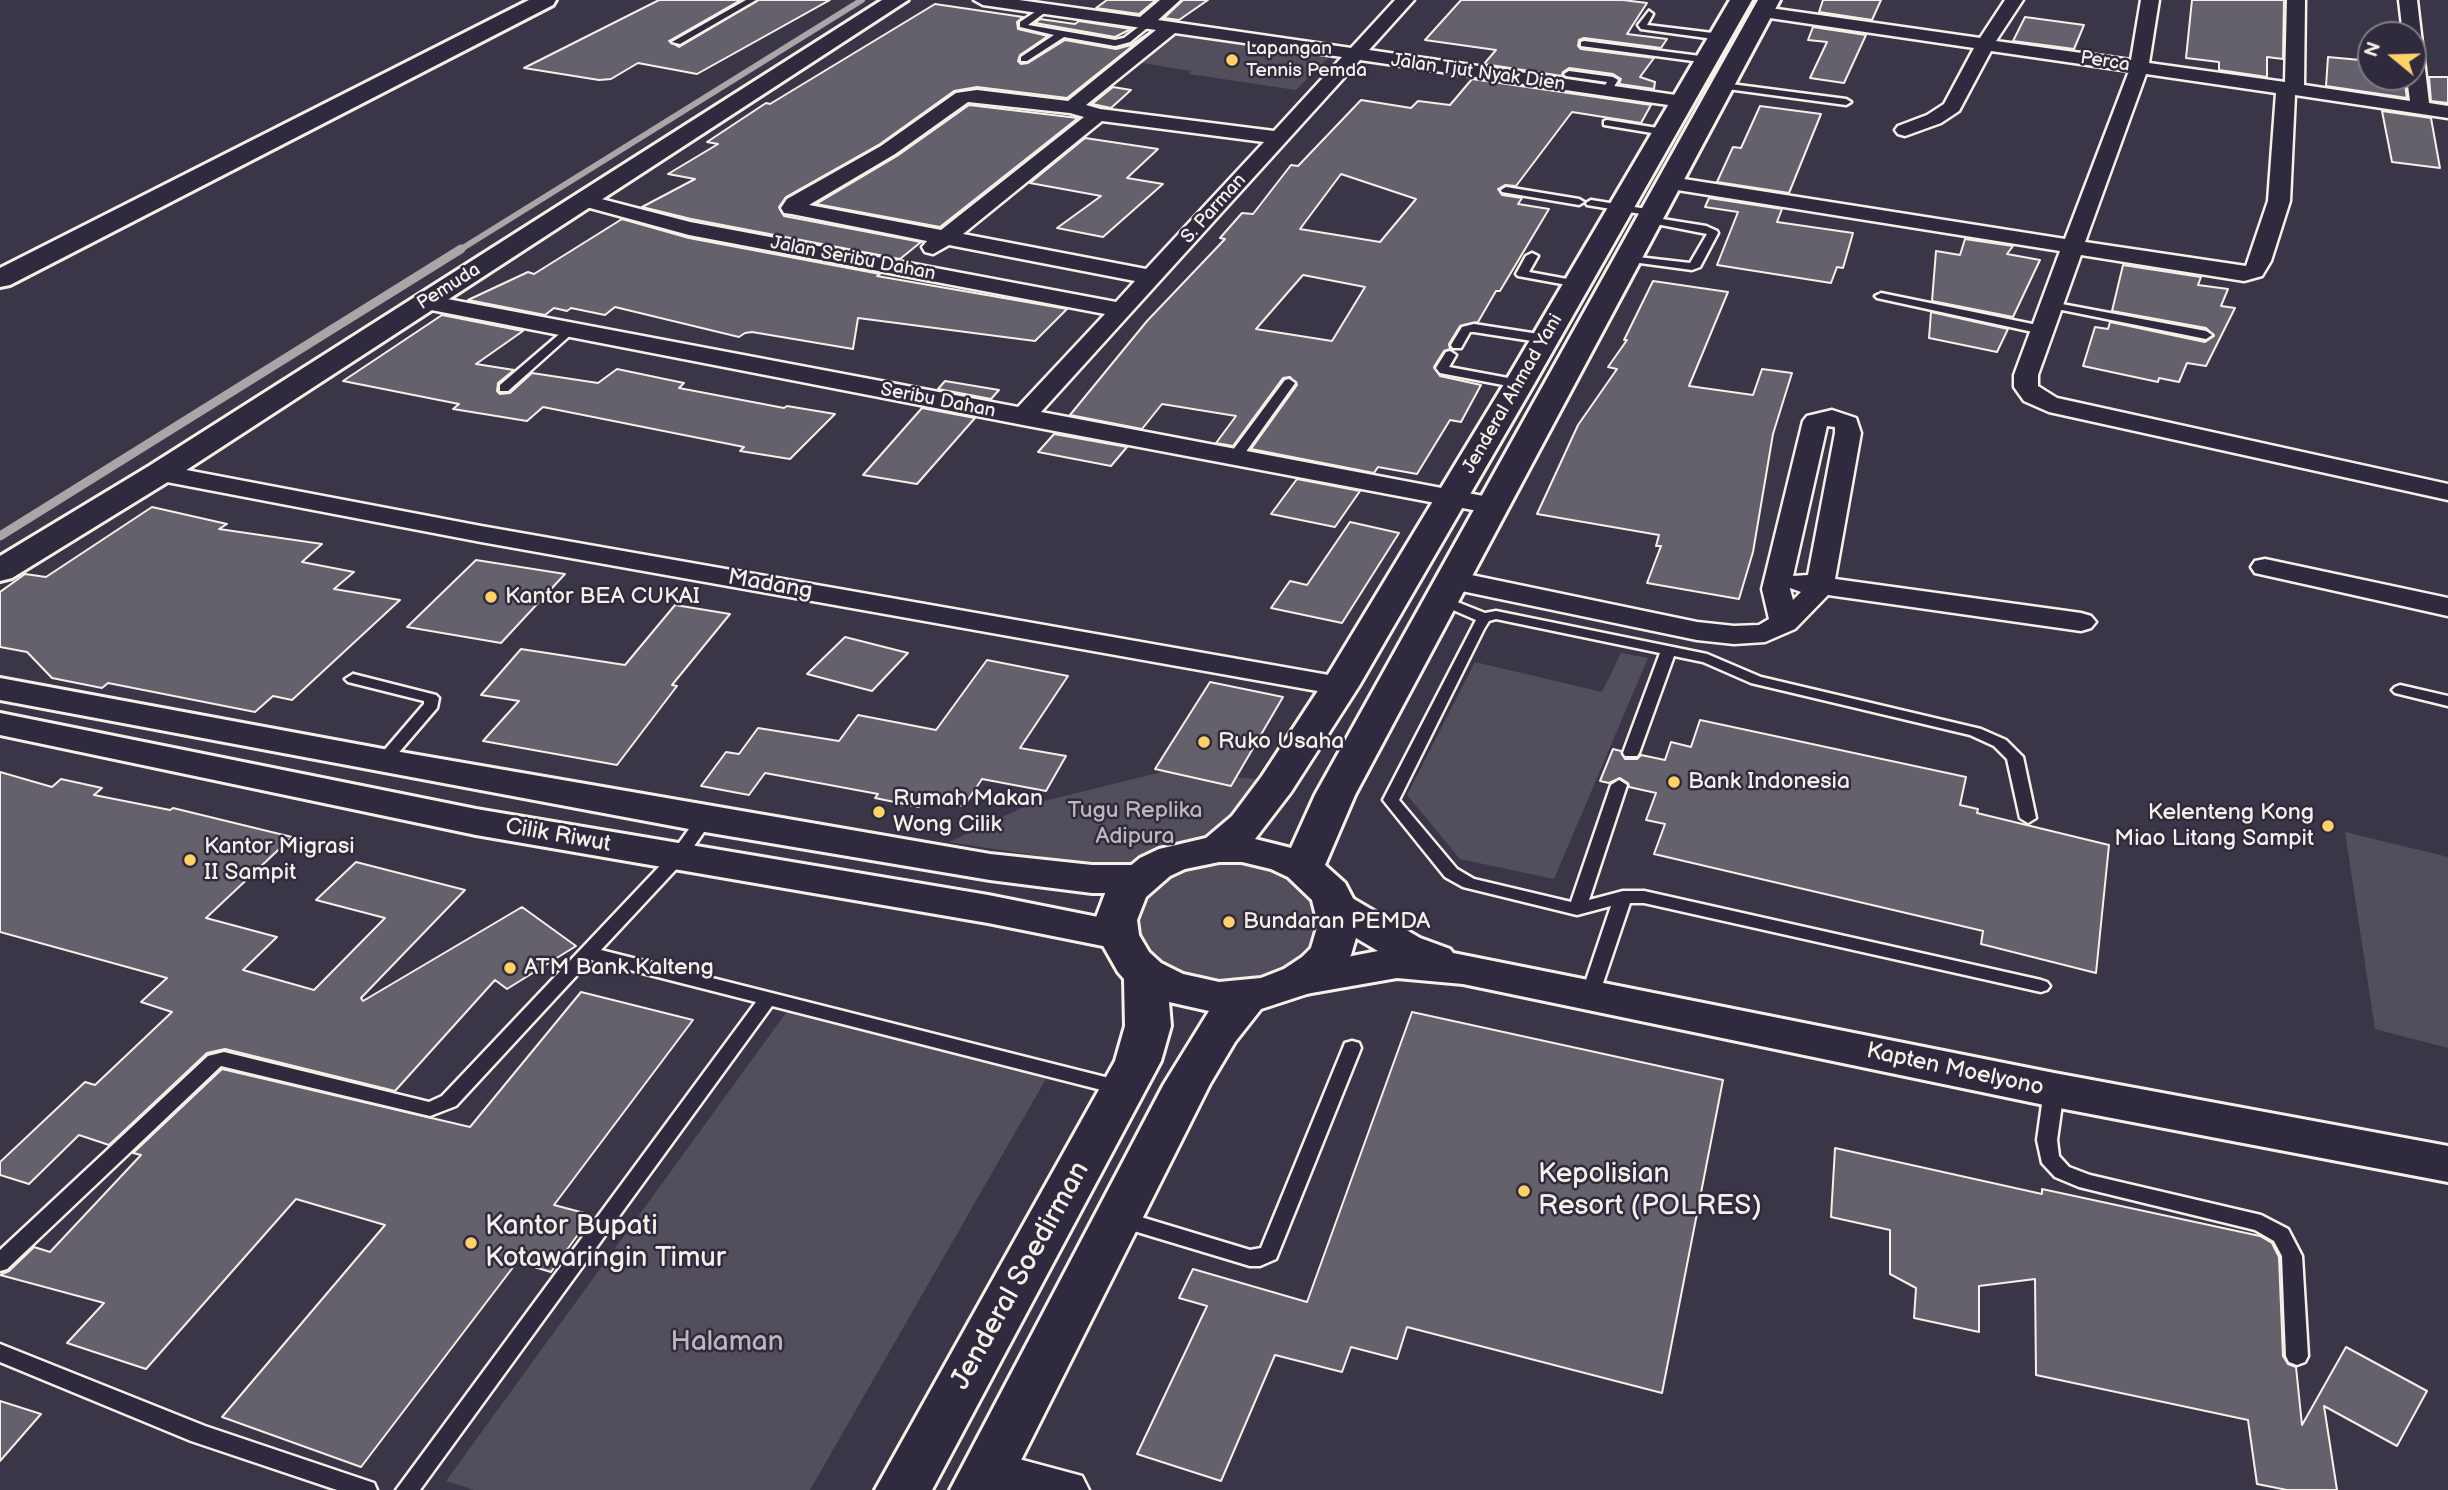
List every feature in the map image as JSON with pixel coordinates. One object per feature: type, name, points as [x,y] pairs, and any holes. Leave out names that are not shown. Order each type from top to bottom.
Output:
[{"type":"main road","points":[[0,279],[545,0]]},
{"type":"main road","name":"Pemuda","points":[[0,572],[160,474],[897,0]]},
{"type":"main road","name":"Jenderal Ahmad Yani","points":[[1219,849],[1246,825],[1277,783],[1340,686],[1714,48],[1758,4]]},
{"type":"main road","name":"Jenderal Ahmad Yani","points":[[1303,868],[1335,795],[1723,86],[1758,4]]},
{"type":"main road","name":"Cilik Riwut","points":[[0,690],[705,819],[990,867],[1093,879],[1139,879]]},
{"type":"main road","points":[[8,726],[50,699]]},
{"type":"main road","name":"Cilik Riwut","points":[[8,726],[476,822],[988,909],[1118,935]]},
{"type":"main road","points":[[1219,849],[1264,853],[1303,868],[1330,893],[1337,908],[1338,932],[1329,955],[1317,968],[1284,988],[1246,997],[1219,997],[1192,994],[1167,985],[1146,974],[1128,956],[1118,935],[1116,920],[1120,906],[1139,879],[1174,858],[1219,849]]},
{"type":"main road","points":[[1337,908],[1405,948],[1463,969]]},
{"type":"main road","points":[[1300,980],[1397,963],[1463,969]]},
{"type":"main road","name":"Kapten Moelyono","points":[[1463,969],[2054,1090],[2448,1164]]},
{"type":"main road","name":"Jenderal Soedirman","points":[[903,1490],[1130,1075],[1148,1026],[1146,974]]},
{"type":"main road","points":[[984,1480],[1187,1084],[1218,1031],[1246,997]]},
{"type":"street","name":"Jalan Tjut Nyak Dien","points":[[983,0],[1682,102]]},
{"type":"street","points":[[1146,24],[1171,0]]},
{"type":"street","name":"S. Parman","points":[[1023,417],[1405,0]]},
{"type":"street","points":[[1905,130],[1934,119],[1952,107],[1985,44],[2014,0]]},
{"type":"street","points":[[2150,0],[2140,68],[2042,330],[2026,375],[2026,387],[2033,396],[2049,404],[2448,492]]},
{"type":"street","points":[[1671,183],[2244,274],[2254,271],[2260,261],[2282,183],[2295,0]]},
{"type":"street","points":[[2408,0],[2420,108]]},
{"type":"street","name":"Perca","points":[[1758,4],[1985,44],[2448,112]]},
{"type":"street","points":[[1072,107],[1170,28]]},
{"type":"street","points":[[1151,277],[792,208],[888,150],[964,97],[976,96],[1072,107],[1097,115],[1278,138]]},
{"type":"street","points":[[902,269],[946,239],[1097,115]]},
{"type":"street","name":"Jalan Seribu Dahan","points":[[586,201],[690,228],[1121,310]]},
{"type":"street","name":"Seribu Dahan","points":[[426,302],[1494,506]]},
{"type":"street","points":[[1448,590],[1697,631],[1734,635],[1765,633],[1785,623],[1810,600],[1820,586],[1847,433],[1847,423],[1832,418],[1816,421],[1776,589],[1785,623]]},
{"type":"street","name":"Madang","points":[[160,474],[481,534],[1340,686]]},
{"type":"street","points":[[2265,567],[2448,607]]},
{"type":"street","points":[[1779,579],[2081,622]]},
{"type":"street","points":[[984,1480],[1066,1490]]},
{"type":"lane","points":[[677,42],[752,0]]},
{"type":"lane","points":[[1044,9],[1023,24],[1024,27],[1115,43],[1127,40],[1146,24]]},
{"type":"lane","points":[[1648,14],[1642,25],[1644,27],[1714,48]]},
{"type":"lane","points":[[1024,60],[1062,34]]},
{"type":"lane","points":[[1584,44],[1714,48]]},
{"type":"lane","points":[[1569,74],[1613,80],[1607,91]]},
{"type":"lane","points":[[1723,86],[1846,102]]},
{"type":"lane","points":[[1607,123],[1664,132]]},
{"type":"lane","points":[[1506,190],[1621,208],[1713,233],[1696,265],[1692,267],[1629,259]]},
{"type":"lane","points":[[1532,256],[1522,274],[1578,284]]},
{"type":"lane","points":[[1881,296],[2042,330]]},
{"type":"lane","points":[[2051,305],[2206,335]]},
{"type":"lane","points":[[1519,384],[1442,368],[1466,330],[1474,328],[1545,339]]},
{"type":"lane","points":[[504,388],[570,329]]},
{"type":"lane","points":[[1235,457],[1289,383]]},
{"type":"lane","points":[[1448,590],[1484,618]]},
{"type":"lane","points":[[2028,818],[2015,757],[2000,743],[1975,732],[1756,680],[1707,658],[1496,615],[1484,618],[1391,800],[1458,879],[1577,909],[1623,897],[1644,897],[2041,986]]},
{"type":"lane","points":[[1631,753],[1669,649]]},
{"type":"lane","points":[[353,680],[431,698],[432,705],[383,761]]},
{"type":"lane","points":[[2400,690],[2448,701]]},
{"type":"lane","points":[[1577,909],[1619,785]]},
{"type":"lane","points":[[0,1263],[215,1061],[224,1059],[430,1109],[440,1107],[449,1101],[677,858],[705,819]]},
{"type":"lane","points":[[1590,995],[1623,897]]},
{"type":"lane","points":[[587,954],[768,999],[1130,1075]]},
{"type":"lane","points":[[407,1490],[768,999]]},
{"type":"lane","points":[[1118,1218],[1250,1258],[1260,1258],[1269,1253],[1352,1048]]},
{"type":"lane","points":[[2054,1090],[2047,1140],[2049,1158],[2062,1172],[2086,1182],[2261,1223],[2281,1235],[2292,1256],[2297,1356]]},
{"type":"lane","points":[[0,1353],[199,1434],[366,1490]]},
{"type":"green space","name":"Lapangan Tennis Pemda","points":[[1171,34],[1328,58],[1296,90],[1189,74],[1191,71],[1136,62]]},
{"type":"green space","points":[[1621,653],[1648,658],[1554,879],[1460,859],[1407,795],[1475,662],[1602,692]]},
{"type":"green space","name":"Tugu Replika Adipura","points":[[1166,771],[1268,780],[1214,843],[1137,871],[949,842],[1028,805]]},
{"type":"green space","points":[[2345,832],[2448,857],[2448,1048],[2375,1029]]},
{"type":"green space","points":[[1212,857],[1275,863],[1320,893],[1326,936],[1294,971],[1235,986],[1175,974],[1153,959],[1139,940],[1135,920],[1142,898],[1158,879]]},
{"type":"green space","name":"Halaman","points":[[788,1010],[1047,1077],[810,1490],[474,1490],[446,1481]]},
{"type":"building","points":[[659,0],[741,0],[669,41],[679,47],[758,0],[830,0],[697,74],[638,63],[611,79],[599,80],[524,68]]},
{"type":"building","points":[[1107,0],[1156,0],[1139,14],[1096,8]]},
{"type":"building","points":[[1183,0],[1208,0],[1179,20],[1164,18]]},
{"type":"building","points":[[1461,0],[1623,0],[1647,3],[1627,34],[1667,39],[1661,48],[1584,38],[1579,40],[1578,46],[1581,49],[1654,58],[1640,77],[1655,82],[1654,89],[1619,84],[1621,79],[1613,74],[1569,68],[1562,76],[1484,64],[1496,50],[1425,40]]},
{"type":"building","points":[[1823,0],[1881,0],[1872,20],[1819,12]]},
{"type":"building","points":[[2192,0],[2284,0],[2283,59],[2267,57],[2267,77],[2219,70],[2219,62],[2186,58]]},
{"type":"building","points":[[935,4],[1023,17],[1017,22],[1018,29],[1048,36],[1020,55],[1018,61],[1021,64],[1028,63],[1065,40],[1116,49],[1131,45],[1150,32],[1067,98],[977,87],[954,91],[880,144],[786,197],[779,207],[784,216],[921,242],[900,259],[642,207],[695,179],[668,174],[718,144],[707,142],[766,103],[770,104]]},
{"type":"building","points":[[2025,17],[2084,25],[2074,49],[2013,41]]},
{"type":"building","points":[[1040,19],[1075,24],[1079,21],[1131,29],[1115,37],[1035,23]]},
{"type":"building","points":[[1813,27],[1866,35],[1844,83],[1810,78],[1827,42],[1808,40]]},
{"type":"building","points":[[2328,57],[2357,60],[2357,91],[2326,86]]},
{"type":"building","points":[[2429,77],[2448,77],[2448,103],[2431,101]]},
{"type":"building","points":[[1472,79],[1651,105],[1641,123],[1572,112],[1516,186],[1505,185],[1498,189],[1502,195],[1522,198],[1518,204],[1549,209],[1500,291],[1496,291],[1478,322],[1460,326],[1449,344],[1450,349],[1444,351],[1434,367],[1440,376],[1481,385],[1461,422],[1450,420],[1417,474],[1378,467],[1374,473],[1251,449],[1297,385],[1290,377],[1283,378],[1233,446],[1216,443],[1236,416],[1162,404],[1142,429],[1070,415],[1147,321],[1225,239],[1220,238],[1242,213],[1253,214],[1291,165],[1298,166],[1361,100],[1411,108],[1418,101],[1450,105]],"holes":[[[1341,174],[1416,199],[1380,242],[1300,229]],[[1303,275],[1365,287],[1332,341],[1256,329]]]},
{"type":"building","points":[[1113,87],[1131,90],[1111,108],[1092,104]]},
{"type":"building","points":[[2360,91],[2406,91],[2407,98]]},
{"type":"building","points":[[969,105],[1078,118],[940,227],[816,204],[897,156]]},
{"type":"building","points":[[1760,106],[1821,114],[1789,193],[1717,182],[1733,147],[1741,148]]},
{"type":"building","points":[[2382,111],[2431,118],[2440,168],[2392,162]]},
{"type":"building","points":[[1085,138],[1158,149],[1127,178],[1163,184],[1103,237],[1057,228],[1101,196],[1030,183]]},
{"type":"building","points":[[1709,198],[1782,209],[1777,222],[1853,233],[1843,268],[1837,267],[1831,283],[1717,265],[1738,212],[1705,207]]},
{"type":"building","points":[[622,219],[689,238],[880,274],[877,276],[1067,309],[1035,341],[858,318],[853,349],[752,332],[739,337],[615,307],[605,315],[571,308],[567,311],[554,308],[545,315],[468,300],[528,272],[534,274]]},
{"type":"building","points":[[1965,239],[2013,246],[2007,254],[2040,260],[2013,317],[1932,301],[1936,251],[1960,255]]},
{"type":"building","points":[[2123,265],[2201,277],[2198,285],[2228,289],[2221,306],[2235,308],[2206,366],[2187,363],[2179,382],[2159,378],[2158,382],[2083,366],[2095,327],[2108,329],[2110,322],[2205,342],[2214,336],[2206,328],[2112,311]]},
{"type":"building","points":[[1653,281],[1728,292],[1689,386],[1753,395],[1762,369],[1792,373],[1773,434],[1753,552],[1739,599],[1647,583],[1661,546],[1656,546],[1659,535],[1537,514],[1578,425],[1617,369],[1608,367],[1627,340],[1624,340]]},
{"type":"building","points":[[1931,312],[2008,329],[1997,352],[1929,338]]},
{"type":"building","points":[[442,315],[523,331],[476,364],[514,370],[498,383],[497,391],[500,394],[510,393],[532,373],[598,383],[617,369],[684,383],[679,388],[784,408],[787,406],[835,414],[790,459],[740,451],[744,447],[543,407],[527,421],[453,409],[459,404],[343,381]]},
{"type":"building","points":[[945,381],[999,390],[991,399],[938,389]]},
{"type":"building","points":[[922,408],[975,418],[917,484],[863,475]]},
{"type":"building","points":[[1054,434],[1127,447],[1111,466],[1038,452]]},
{"type":"building","points":[[1297,479],[1360,491],[1335,527],[1271,514]]},
{"type":"building","points":[[152,507],[227,524],[219,529],[322,544],[302,562],[354,572],[334,589],[400,600],[292,700],[273,696],[255,712],[108,683],[102,688],[52,678],[27,652],[0,647],[0,592],[25,574],[46,577]]},
{"type":"building","points":[[1350,522],[1399,533],[1342,623],[1271,608],[1290,581],[1307,585]]},
{"type":"building","name":"Kantor BEA CUKAI","points":[[476,560],[565,574],[501,643],[407,627]]},
{"type":"building","points":[[675,605],[730,614],[672,685],[677,686],[617,765],[483,741],[519,701],[481,695],[521,649],[625,665]]},
{"type":"building","points":[[845,637],[908,653],[872,691],[807,674]]},
{"type":"building","points":[[987,660],[1068,676],[1020,748],[1066,756],[1046,791],[982,779],[964,806],[924,798],[919,807],[875,798],[878,794],[765,773],[749,795],[701,786],[726,752],[739,754],[758,728],[839,741],[858,715],[936,730]]},
{"type":"building","points":[[1210,682],[1283,697],[1231,786],[1155,769]]},
{"type":"building","points":[[1700,720],[1966,777],[1960,805],[1978,809],[1977,813],[2109,845],[2096,973],[1981,944],[1983,931],[1654,854],[1665,824],[1646,820],[1656,793],[1629,787],[1628,783],[1620,778],[1609,783],[1600,781],[1613,749],[1621,751],[1625,759],[1637,759],[1641,755],[1665,760],[1671,742],[1691,747]]},
{"type":"building","points":[[0,772],[52,787],[61,779],[102,788],[94,795],[170,810],[173,808],[292,837],[206,918],[277,937],[243,970],[314,990],[385,918],[316,900],[356,862],[465,890],[361,998],[363,1001],[522,907],[576,946],[507,989],[495,980],[395,1091],[225,1049],[207,1053],[109,1145],[79,1135],[29,1184],[0,1175],[0,1162],[85,1082],[95,1085],[172,1012],[141,1002],[167,978],[0,932]]},
{"type":"building","points":[[581,992],[693,1020],[554,1205],[592,1215],[551,1272],[517,1262],[361,1467],[222,1417],[385,1225],[296,1199],[146,1369],[67,1343],[104,1303],[0,1275],[9,1271],[34,1247],[50,1252],[141,1155],[133,1153],[222,1069],[470,1127]]},
{"type":"building","name":"Kepolisian Resort (POLRES)","points":[[1412,1012],[1723,1080],[1662,1393],[1407,1327],[1397,1359],[1351,1347],[1342,1372],[1275,1355],[1221,1481],[1137,1454],[1207,1306],[1179,1298],[1193,1269],[1307,1302]]},
{"type":"building","points":[[1835,1148],[2042,1194],[2042,1189],[2260,1236],[2272,1243],[2279,1257],[2283,1356],[2288,1364],[2296,1367],[2302,1425],[2346,1347],[2427,1391],[2397,1446],[2324,1406],[2337,1490],[2287,1490],[2257,1484],[2248,1420],[2036,1375],[2035,1279],[1979,1286],[1979,1332],[1914,1318],[1916,1288],[1890,1274],[1890,1230],[1831,1217]]},
{"type":"building","points":[[0,1401],[41,1414],[0,1461]]},
{"type":"waterway","points":[[458,251],[862,0]]},
{"type":"waterway","points":[[0,536],[461,249]]},
{"type":"place","name":"Lapangan Tennis Pemda","points":[[1232,60]]},
{"type":"place","name":"Kantor BEA CUKAI","points":[[491,597]]},
{"type":"place","name":"Ruko Usaha","points":[[1204,742]]},
{"type":"place","name":"Bank Indonesia","points":[[1674,782]]},
{"type":"place","name":"Rumah Makan Wong Cilik","points":[[879,812]]},
{"type":"place","name":"Kelenteng Kong Miao Litang Sampit","points":[[2328,826]]},
{"type":"place","name":"Kantor Migrasi II Sampit","points":[[190,860]]},
{"type":"place","name":"Bundaran PEMDA","points":[[1229,922]]},
{"type":"place","name":"ATM Bank Kalteng","points":[[510,968]]},
{"type":"place","name":"Kepolisian Resort (POLRES)","points":[[1524,1191]]},
{"type":"place","name":"Kantor Bupati Kotawaringin Timur","points":[[471,1243]]}]
